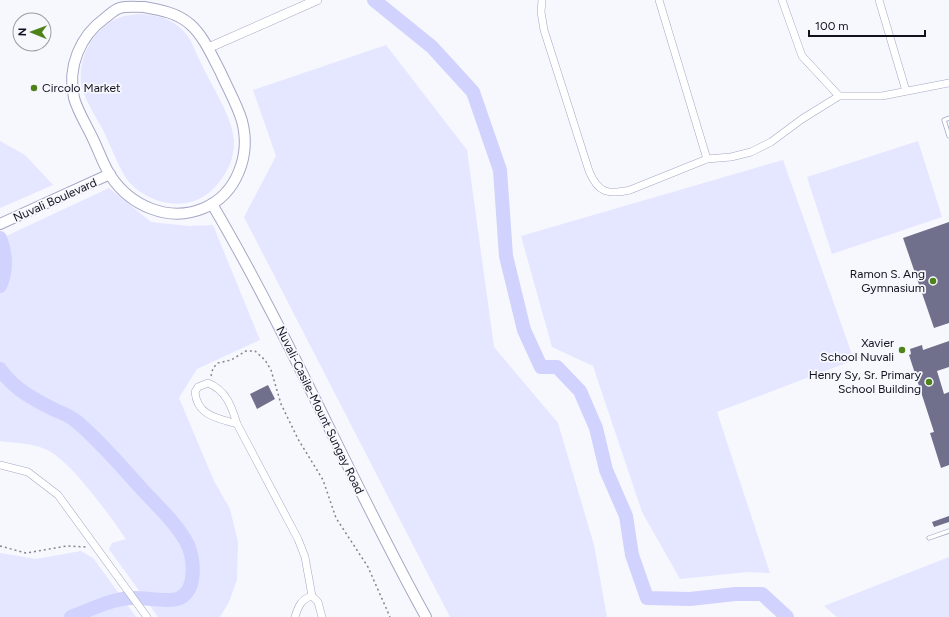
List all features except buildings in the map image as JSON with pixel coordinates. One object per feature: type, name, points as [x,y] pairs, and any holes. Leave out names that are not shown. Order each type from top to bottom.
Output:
[{"type":"main road","points":[[116,4],[144,7],[174,14],[192,26],[208,48],[242,121],[245,142],[242,166],[226,192],[212,204],[186,213],[155,211],[132,199],[110,174],[74,98],[72,75],[76,55],[85,37],[116,4]]},
{"type":"main road","name":"Nuvali Boulevard","points":[[0,224],[26,214],[110,174]]},
{"type":"main road","name":"Nuvali-Casile-Mount Sungay Road","points":[[212,204],[260,291],[375,523],[426,617]]},
{"type":"street","points":[[208,48],[317,0]]},
{"type":"street","points":[[542,0],[541,12],[544,30],[595,184],[606,191],[618,192],[630,190],[707,159],[731,157],[751,152],[771,142],[802,119],[839,96],[882,96],[949,83]]},
{"type":"street","points":[[659,0],[707,159]]},
{"type":"street","points":[[782,0],[802,56],[839,96]]},
{"type":"street","points":[[879,0],[906,91]]},
{"type":"street","points":[[237,424],[211,417],[205,412],[196,399],[195,392],[198,387],[208,383],[222,392],[230,403],[237,424],[298,539],[305,557],[312,596],[318,602],[322,617]]},
{"type":"street","points":[[0,465],[28,472],[50,488],[64,502],[116,576],[146,615]]},
{"type":"street","points":[[295,617],[304,599],[312,596]]},
{"type":"lane","points":[[949,118],[944,120],[949,136]]},
{"type":"lane","points":[[929,538],[949,531]]},
{"type":"path","points":[[211,376],[213,368],[218,363],[231,360],[246,351],[255,351],[265,360],[271,370],[281,404],[298,439],[323,480],[336,518],[368,567],[390,617]]},
{"type":"path","points":[[0,546],[26,553],[67,546],[97,548]]},
{"type":"shaded area","points":[[139,14],[152,15],[166,19],[174,23],[187,35],[225,111],[232,131],[234,140],[233,154],[226,173],[213,189],[204,197],[193,201],[170,203],[159,201],[138,191],[130,183],[120,167],[83,91],[81,69],[88,47],[94,37],[111,22],[123,16]]},
{"type":"shaded area","points":[[386,45],[467,150],[494,347],[558,423],[594,545],[607,617],[450,617],[244,217],[276,156],[253,90]]},
{"type":"shaded area","points":[[0,141],[25,155],[53,185],[0,208]]},
{"type":"shaded area","points":[[918,141],[942,217],[832,254],[807,177]]},
{"type":"shaded area","points":[[783,160],[854,360],[717,412],[770,573],[748,572],[680,579],[642,512],[593,366],[552,347],[521,236]]},
{"type":"shaded area","points":[[109,188],[151,222],[189,226],[213,225],[260,340],[197,369],[179,398],[214,481],[230,509],[238,542],[237,580],[229,602],[220,617],[158,617],[109,549],[112,543],[126,539],[89,489],[66,464],[45,449],[29,444],[0,441],[0,239]]},
{"type":"shaded area","points":[[81,551],[93,558],[136,617],[0,617],[0,553],[36,559]]},
{"type":"shaded area","points":[[949,557],[949,617],[837,617],[824,606]]},
{"type":"waterway","points":[[374,0],[432,47],[473,92],[500,170],[506,256],[524,330],[541,367],[557,367],[580,391],[596,428],[606,470],[626,516],[632,555],[647,598],[690,599],[735,594],[762,594],[787,617]]},
{"type":"waterway","points":[[0,238],[4,250],[5,262],[4,274],[0,286]]},
{"type":"waterway","points":[[0,369],[5,376],[24,393],[76,421],[93,437],[178,529],[190,551],[193,566],[192,581],[185,594],[180,598],[170,600],[136,598],[115,600],[71,617]]},
{"type":"place","name":"Circolo Market","points":[[34,88]]},
{"type":"place","name":"Ramon S. Ang Gymnasium","points":[[933,281]]},
{"type":"place","name":"Xavier School Nuvali","points":[[902,350]]},
{"type":"place","name":"Henry Sy, Sr. Primary School Building","points":[[929,382]]}]
